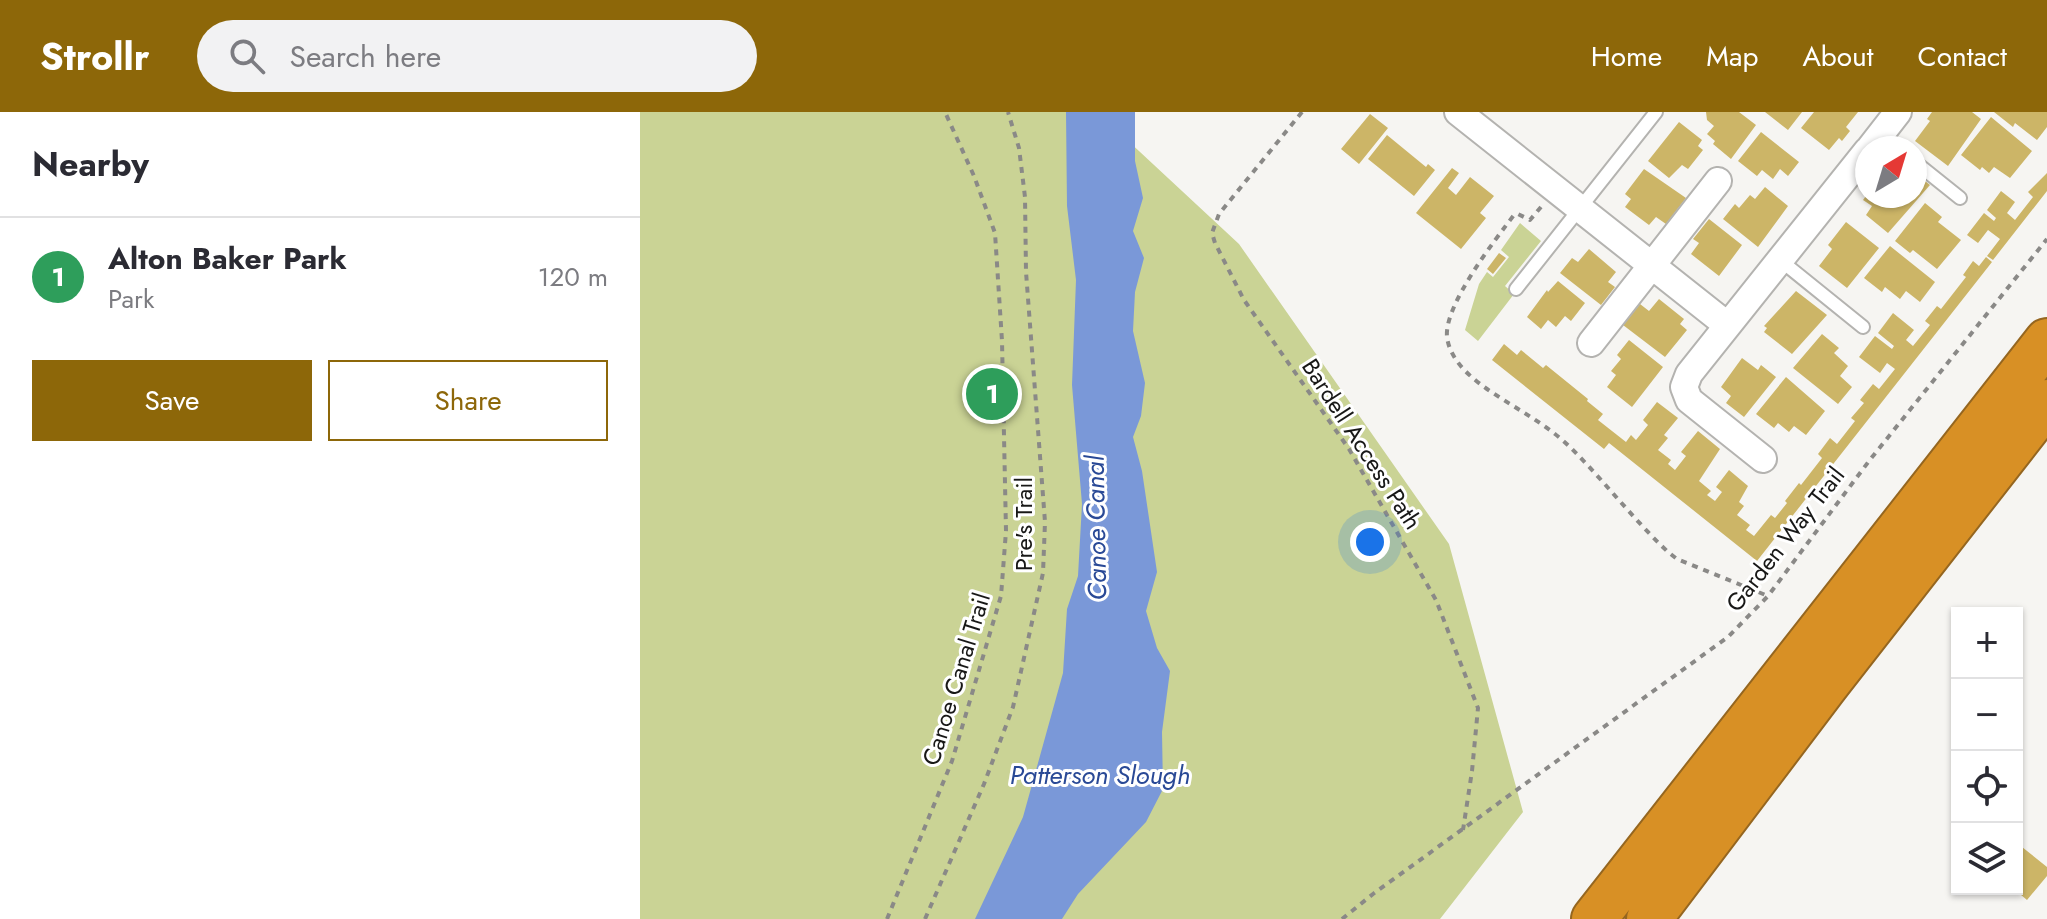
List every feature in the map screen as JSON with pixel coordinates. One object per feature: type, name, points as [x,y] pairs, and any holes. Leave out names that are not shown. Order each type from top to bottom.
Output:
[{"type":"highway","points":[[1594,919],[2047,341]]},
{"type":"highway","points":[[1649,919],[2047,402]]},
{"type":"street","points":[[1458,112],[1727,325]]},
{"type":"street","points":[[1763,459],[1694,405],[1685,393],[1689,374],[1885,132]]},
{"type":"street","points":[[1591,343],[1718,181]]},
{"type":"lane","points":[[1516,289],[1568,200],[1656,112]]},
{"type":"lane","points":[[1927,172],[1960,198]]},
{"type":"lane","points":[[1780,260],[1863,327]]},
{"type":"path","name":"Canoe Canal Trail","points":[[887,919],[952,761],[1001,596],[1006,531],[1002,341],[995,233],[945,112]]},
{"type":"path","name":"Pre's Trail","points":[[925,919],[984,784],[1013,707],[1043,573],[1045,522],[1026,272],[1025,197],[1019,148],[1008,112]]},
{"type":"path","name":"Bardell Access Path","points":[[1302,112],[1223,208],[1212,233],[1244,300],[1349,449],[1436,600],[1478,708],[1463,831]]},
{"type":"path","points":[[1568,200],[1530,220],[1514,215],[1477,265],[1448,329],[1449,347],[1456,360],[1482,386],[1530,415],[1571,449],[1668,552],[1677,559],[1768,596]]},
{"type":"path","name":"Garden Way Trail","points":[[1342,919],[1728,637],[1768,596],[1869,461],[2047,239]]},
{"type":"green space","points":[[640,112],[1097,112],[1239,244],[1449,544],[1523,812],[1440,919],[640,919]]},
{"type":"green space","points":[[1520,223],[1541,241],[1505,286],[1514,294],[1478,341],[1465,330],[1479,284],[1487,272],[1493,277],[1509,257],[1501,250]]},
{"type":"water","name":"Patterson Slough","points":[[1066,112],[1135,112],[1135,161],[1143,198],[1133,231],[1144,258],[1135,292],[1133,331],[1145,383],[1141,416],[1133,437],[1142,471],[1157,572],[1146,611],[1157,648],[1170,671],[1162,732],[1163,789],[1146,822],[1078,894],[1062,919],[975,919],[1023,817],[1063,673],[1067,609],[1078,576],[1082,504],[1072,385],[1076,280],[1067,206]]},
{"type":"building","points":[[1706,112],[1739,112],[1756,125],[1731,159],[1713,144],[1715,141],[1707,134],[1714,126],[1707,120]]},
{"type":"building","points":[[1765,112],[1802,112],[1788,130]]},
{"type":"building","points":[[1814,112],[1858,112],[1846,127],[1850,131],[1829,150],[1801,128]]},
{"type":"building","points":[[1932,112],[1972,112],[1981,119],[1948,166],[1927,150],[1927,136],[1919,136],[1930,121],[1927,119]]},
{"type":"building","points":[[1994,112],[2047,112],[2047,127],[2037,140]]},
{"type":"building","points":[[1370,114],[1388,128],[1359,164],[1341,149]]},
{"type":"building","points":[[1991,117],[2032,151],[2010,178],[1994,167],[1989,173],[1982,167],[1980,170],[1961,155]]},
{"type":"building","points":[[1679,122],[1702,140],[1698,146],[1703,150],[1688,169],[1682,165],[1669,178],[1648,161]]},
{"type":"building","points":[[1761,132],[1799,162],[1788,176],[1780,169],[1773,179],[1762,170],[1757,176],[1738,161]]},
{"type":"building","points":[[1387,135],[1426,167],[1428,164],[1435,170],[1414,196],[1368,159]]},
{"type":"building","points":[[1452,168],[1459,173],[1448,188],[1456,195],[1470,177],[1494,196],[1480,213],[1486,218],[1461,249],[1416,213]]},
{"type":"building","points":[[1644,169],[1686,198],[1666,224],[1656,217],[1649,225],[1625,207],[1631,199],[1625,194]]},
{"type":"building","points":[[2047,173],[2047,191],[1993,260],[1987,256],[2000,239],[1988,230],[1978,243],[1967,235],[1984,213],[1994,221],[1996,218],[1987,210],[2001,191],[2015,202],[2007,213],[2015,220],[2033,197],[2028,192]]},
{"type":"building","points":[[1765,187],[1788,206],[1758,247],[1723,219],[1735,204],[1739,208],[1750,195],[1755,199]]},
{"type":"building","points":[[1927,205],[1942,217],[1938,222],[1961,240],[1937,269],[1913,250],[1910,253],[1895,241]]},
{"type":"building","points":[[1871,208],[1910,208],[1888,233],[1866,215]]},
{"type":"building","points":[[1709,219],[1742,245],[1719,276],[1691,254],[1699,243],[1693,239]]},
{"type":"building","points":[[1846,222],[1879,248],[1847,288],[1819,266],[1832,249],[1828,245]]},
{"type":"building","points":[[1890,246],[1935,282],[1920,302],[1906,291],[1900,299],[1885,287],[1882,292],[1864,278]]},
{"type":"building","points":[[1589,249],[1616,272],[1608,282],[1615,287],[1601,305],[1560,273],[1572,258],[1578,262]]},
{"type":"building","points":[[1499,253],[1506,258],[1493,274],[1487,269]]},
{"type":"building","points":[[1986,257],[1992,262],[1757,561],[1609,443],[1604,449],[1492,360],[1504,344],[1517,355],[1521,350],[1543,368],[1546,365],[1588,399],[1603,414],[1598,420],[1626,442],[1631,435],[1636,440],[1648,425],[1643,420],[1657,402],[1678,418],[1664,435],[1668,438],[1658,450],[1671,460],[1668,464],[1675,470],[1686,456],[1681,452],[1698,431],[1720,449],[1699,481],[1711,491],[1707,495],[1715,501],[1722,492],[1716,487],[1729,470],[1748,486],[1739,502],[1744,506],[1737,515],[1750,525],[1746,530],[1754,536],[1771,515],[1775,518],[1799,483],[1801,485],[1822,458],[1818,454],[1830,438],[1837,444],[1855,421],[1851,418],[1864,403],[1860,400],[1873,384],[1879,389],[1895,369],[1887,363],[1880,373],[1859,357],[1875,336],[1892,349],[1894,346],[1878,333],[1893,313],[1914,330],[1906,340],[1913,346],[1930,325],[1925,321],[1937,306],[1941,309],[1966,277],[1963,275],[1973,261],[1979,266]]},
{"type":"building","points":[[1558,281],[1585,303],[1571,321],[1565,316],[1556,327],[1548,320],[1541,329],[1527,317],[1547,290]]},
{"type":"building","points":[[1796,291],[1827,315],[1792,354],[1764,332],[1767,328],[1764,326]]},
{"type":"building","points":[[1659,299],[1684,319],[1680,324],[1687,330],[1665,357],[1623,325],[1640,304],[1649,311]]},
{"type":"building","points":[[1822,334],[1839,348],[1834,353],[1848,366],[1840,376],[1852,387],[1838,404],[1793,368]]},
{"type":"building","points":[[1629,340],[1663,367],[1632,407],[1607,387],[1616,375],[1611,371],[1621,359],[1617,355]]},
{"type":"building","points":[[1742,358],[1758,370],[1761,365],[1776,377],[1744,417],[1726,403],[1731,396],[1721,387]]},
{"type":"building","points":[[1786,377],[1825,411],[1806,435],[1794,426],[1789,432],[1778,423],[1774,428],[1756,414]]},
{"type":"building","points":[[2023,848],[2047,867],[2047,876],[2027,900],[2021,895]]},
{"type":"place","name":"Alton Baker Park","points":[[992,394]]},
{"type":"water label","name":"Canoe Canal","points":[[1096,528]]}]
